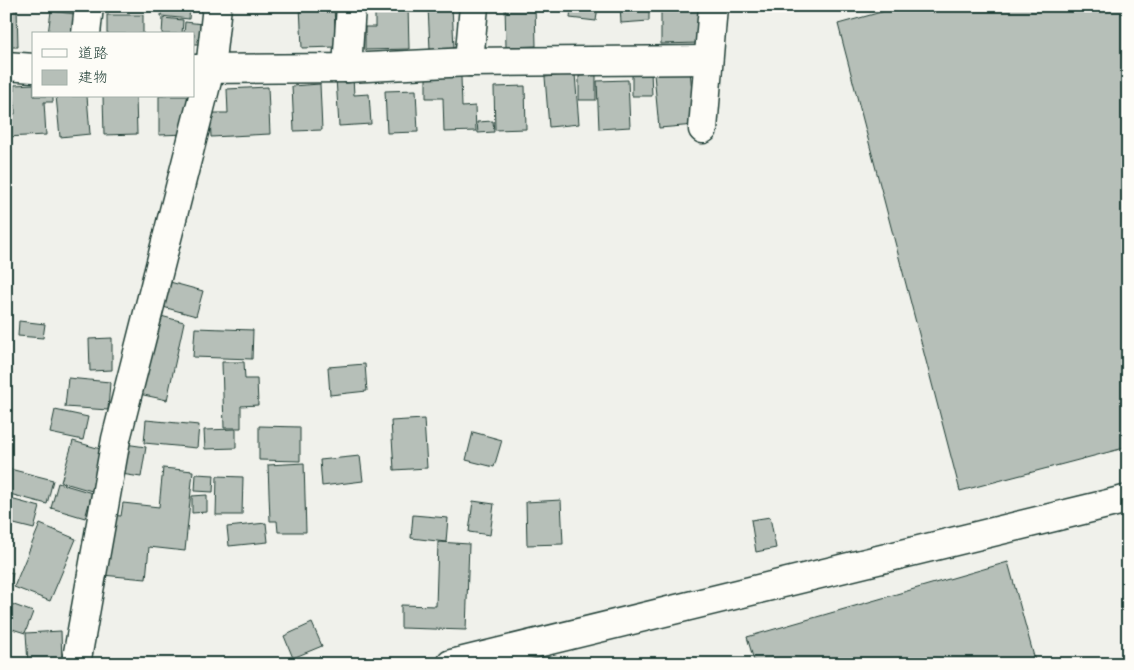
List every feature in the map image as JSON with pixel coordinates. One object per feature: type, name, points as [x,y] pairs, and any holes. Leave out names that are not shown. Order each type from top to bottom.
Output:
[{"type":"street","points":[[86,32],[90,6]]},
{"type":"street","points":[[76,664],[116,439],[217,6]]},
{"type":"street","points":[[347,68],[351,6]]},
{"type":"street","points":[[469,62],[474,6]]},
{"type":"street","points":[[702,129],[713,6]]},
{"type":"street","points":[[202,69],[347,68],[469,62],[708,60]]},
{"type":"street","points":[[6,66],[32,68]]},
{"type":"street","points":[[451,664],[1128,500]]},
{"type":"building","points":[[162,6],[190,6],[189,19],[161,16]]},
{"type":"building","points":[[300,6],[334,6],[336,47],[302,48]]},
{"type":"building","points":[[375,6],[408,6],[409,49],[365,50],[365,27],[375,27]]},
{"type":"building","points":[[452,6],[454,48],[430,50],[428,7]]},
{"type":"building","points":[[505,6],[535,6],[536,46],[506,47]]},
{"type":"building","points":[[571,6],[598,6],[596,21],[570,18]]},
{"type":"building","points":[[620,6],[649,6],[649,21],[621,23]]},
{"type":"building","points":[[903,6],[1128,6],[1128,447],[960,491],[838,24]]},
{"type":"building","points":[[6,7],[17,7],[18,47],[6,47]]},
{"type":"building","points":[[698,7],[699,43],[661,44],[661,8]]},
{"type":"building","points":[[51,11],[75,14],[73,32],[48,32]]},
{"type":"building","points":[[107,15],[143,15],[143,32],[107,32]]},
{"type":"building","points":[[163,18],[183,20],[182,32],[162,32]]},
{"type":"building","points":[[185,22],[203,24],[201,44],[195,44],[195,32],[184,32]]},
{"type":"building","points":[[690,70],[695,125],[659,128],[654,74]]},
{"type":"building","points":[[632,71],[651,71],[652,96],[632,96]]},
{"type":"building","points":[[575,74],[579,124],[549,127],[545,77]]},
{"type":"building","points":[[596,75],[596,100],[579,100],[579,76]]},
{"type":"building","points":[[353,77],[354,95],[369,94],[371,124],[339,126],[336,78]]},
{"type":"building","points":[[461,77],[462,107],[475,106],[476,131],[444,132],[443,98],[426,98],[426,78]]},
{"type":"building","points":[[628,80],[630,127],[599,129],[597,81]]},
{"type":"building","points":[[12,82],[14,107],[6,107],[6,83]]},
{"type":"building","points":[[32,84],[32,98],[53,98],[53,102],[44,102],[46,135],[6,137],[6,114],[15,114],[14,85]]},
{"type":"building","points":[[320,84],[322,130],[294,131],[292,86]]},
{"type":"building","points":[[525,86],[526,129],[495,130],[494,87]]},
{"type":"building","points":[[268,87],[270,134],[211,137],[210,113],[228,113],[227,89]]},
{"type":"building","points":[[416,90],[418,132],[387,133],[385,91]]},
{"type":"building","points":[[56,98],[87,98],[90,134],[60,137]]},
{"type":"building","points":[[103,98],[136,98],[137,134],[104,135]]},
{"type":"building","points":[[159,98],[188,98],[188,134],[159,135]]},
{"type":"building","points":[[493,121],[494,132],[478,133],[477,122]]},
{"type":"building","points":[[170,282],[203,291],[196,316],[163,307]]},
{"type":"building","points":[[157,315],[184,322],[167,400],[139,394]]},
{"type":"building","points":[[19,321],[45,324],[43,338],[18,336]]},
{"type":"building","points":[[195,328],[253,330],[252,359],[193,357]]},
{"type":"building","points":[[112,338],[112,370],[90,371],[89,339]]},
{"type":"building","points":[[222,362],[244,362],[245,379],[257,379],[258,405],[241,406],[241,428],[224,428]]},
{"type":"building","points":[[365,364],[367,391],[330,395],[328,367]]},
{"type":"building","points":[[68,378],[110,382],[108,410],[65,407]]},
{"type":"building","points":[[55,410],[88,417],[83,440],[50,433]]},
{"type":"building","points":[[424,419],[427,468],[394,470],[391,421]]},
{"type":"building","points":[[146,420],[199,425],[197,448],[144,443]]},
{"type":"building","points":[[259,426],[300,427],[300,461],[259,460]]},
{"type":"building","points":[[236,429],[236,448],[205,449],[204,430]]},
{"type":"building","points":[[473,432],[502,440],[494,467],[466,460]]},
{"type":"building","points":[[73,441],[104,450],[92,491],[61,482]]},
{"type":"building","points":[[125,444],[146,447],[141,477],[121,474]]},
{"type":"building","points":[[360,456],[363,481],[322,486],[320,460]]},
{"type":"building","points":[[304,463],[306,532],[278,532],[277,521],[270,521],[268,465]]},
{"type":"building","points":[[6,468],[53,480],[47,504],[6,493]]},
{"type":"building","points":[[163,468],[193,471],[185,551],[149,547],[146,579],[102,575],[108,515],[121,516],[123,503],[159,507]]},
{"type":"building","points":[[196,474],[214,475],[213,492],[195,491]]},
{"type":"building","points":[[217,476],[243,477],[242,515],[216,515]]},
{"type":"building","points":[[58,483],[92,493],[85,518],[51,508]]},
{"type":"building","points":[[207,495],[207,512],[192,513],[192,496]]},
{"type":"building","points":[[7,498],[40,507],[34,529],[6,522]]},
{"type":"building","points":[[561,500],[563,544],[527,545],[526,502]]},
{"type":"building","points":[[473,501],[494,504],[490,535],[469,532]]},
{"type":"building","points":[[413,515],[448,518],[446,542],[411,538]]},
{"type":"building","points":[[770,517],[776,548],[756,552],[751,520]]},
{"type":"building","points":[[266,523],[268,542],[229,546],[227,527]]},
{"type":"building","points":[[40,524],[76,539],[50,601],[14,587]]},
{"type":"building","points":[[438,542],[469,544],[466,630],[401,628],[401,605],[436,606]]},
{"type":"building","points":[[1008,562],[1036,664],[755,664],[747,637]]},
{"type":"building","points":[[6,571],[13,573],[10,586],[6,585]]},
{"type":"building","points":[[6,602],[33,612],[25,633],[6,627]]},
{"type":"building","points":[[312,623],[322,646],[293,658],[284,636]]},
{"type":"building","points":[[61,631],[62,664],[28,664],[26,633]]}]
